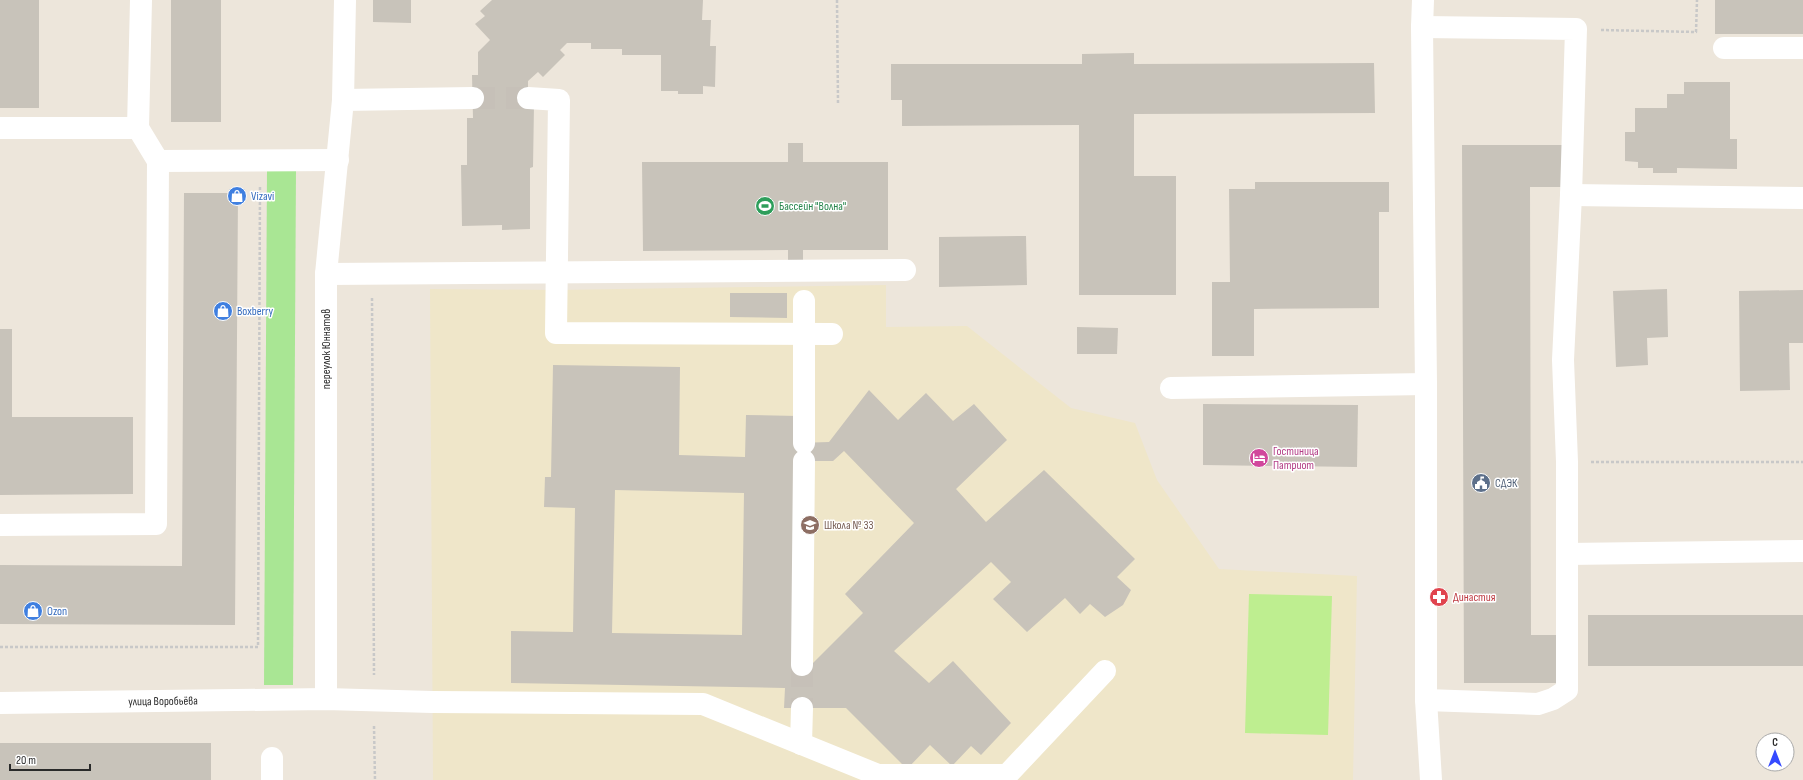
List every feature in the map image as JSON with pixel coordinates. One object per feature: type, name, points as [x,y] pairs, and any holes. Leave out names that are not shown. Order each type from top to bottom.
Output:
[{"type":"street","points":[[0,524],[156,524],[158,161],[138,128],[141,0]]},
{"type":"street","name":"переулок Юннатов","points":[[326,699],[326,274],[343,100],[345,0]]},
{"type":"street","points":[[1424,0],[1422,26],[1426,384],[1426,700],[1431,780]]},
{"type":"street","points":[[1422,26],[1576,29],[1571,195],[1563,360],[1567,462],[1567,690],[1553,699],[1538,704],[1426,700]]},
{"type":"street","points":[[1724,48],[1803,48]]},
{"type":"street","points":[[343,100],[473,98]]},
{"type":"street","points":[[528,98],[559,100],[556,333],[832,334]]},
{"type":"street","points":[[0,128],[138,128]]},
{"type":"street","points":[[158,161],[338,160]]},
{"type":"street","points":[[1571,195],[1803,198]]},
{"type":"street","points":[[326,274],[905,270]]},
{"type":"street","points":[[802,665],[804,301]]},
{"type":"street","points":[[1171,388],[1426,384]]},
{"type":"street","points":[[1567,554],[1803,551]]},
{"type":"street","name":"улица Воробьёва","points":[[0,703],[326,699],[703,704],[878,775],[1007,775],[1105,671]]},
{"type":"street","points":[[801,744],[802,708]]},
{"type":"street","points":[[272,758],[272,780]]},
{"type":"path","points":[[837,0],[838,103]]},
{"type":"path","points":[[1576,29],[1696,32],[1697,0]]},
{"type":"path","points":[[0,647],[258,647],[260,161]]},
{"type":"path","points":[[372,273],[374,780]]},
{"type":"path","points":[[1567,462],[1803,462]]},
{"type":"shaded area","name":"Школа № 33","points":[[886,285],[886,327],[967,326],[1071,408],[1135,423],[1157,480],[1219,569],[1357,576],[1353,780],[433,780],[430,289],[556,290]]},
{"type":"green space","points":[[267,169],[296,169],[293,685],[264,685]]},
{"type":"green space","points":[[1249,594],[1332,596],[1328,735],[1245,733]]},
{"type":"building","points":[[0,0],[39,0],[39,108],[0,108]]},
{"type":"building","points":[[171,0],[221,0],[221,122],[171,122]]},
{"type":"building","points":[[373,0],[411,0],[411,23],[373,22]]},
{"type":"building","points":[[492,0],[703,0],[702,20],[711,20],[710,46],[716,46],[715,87],[703,86],[703,94],[678,94],[678,91],[661,91],[661,55],[622,55],[622,49],[591,49],[591,43],[567,43],[560,50],[565,55],[543,77],[538,72],[528,81],[528,105],[534,105],[533,167],[530,168],[530,229],[502,230],[502,225],[462,226],[461,165],[467,165],[467,118],[473,118],[472,75],[478,75],[478,52],[490,40],[475,24],[485,16],[480,11]]},
{"type":"building","points":[[1715,0],[1803,0],[1803,34],[1715,34]]},
{"type":"building","points":[[1134,53],[1134,64],[1374,63],[1375,113],[1134,114],[1134,176],[1176,176],[1176,295],[1079,295],[1079,125],[902,126],[902,100],[891,100],[891,64],[1082,64],[1082,54]]},
{"type":"building","points":[[1684,82],[1730,82],[1730,139],[1737,139],[1737,169],[1677,168],[1677,173],[1653,173],[1653,168],[1638,168],[1638,162],[1625,161],[1625,132],[1635,132],[1635,108],[1667,108],[1667,94],[1684,94]]},
{"type":"building","name":"Бассейн \"Волна\"","points":[[788,143],[803,143],[803,162],[888,162],[888,250],[803,250],[803,267],[788,267],[788,250],[643,251],[642,162],[788,162]]},
{"type":"building","points":[[1462,145],[1564,145],[1565,187],[1530,187],[1531,635],[1557,635],[1558,683],[1464,683]]},
{"type":"building","points":[[1255,182],[1389,182],[1389,212],[1379,212],[1379,308],[1254,309],[1254,356],[1212,356],[1212,282],[1230,282],[1229,189],[1255,189]]},
{"type":"building","points":[[184,193],[238,193],[235,625],[0,624],[0,565],[182,566]]},
{"type":"building","points":[[1026,236],[1027,285],[939,287],[939,237]]},
{"type":"building","points":[[1667,289],[1668,337],[1647,338],[1648,365],[1616,367],[1613,291]]},
{"type":"building","points":[[1803,290],[1803,343],[1789,343],[1790,390],[1740,391],[1739,291]]},
{"type":"building","points":[[730,293],[787,293],[787,318],[730,317]]},
{"type":"building","points":[[1077,327],[1118,328],[1117,354],[1077,354]]},
{"type":"building","points":[[0,329],[12,329],[12,417],[133,417],[133,494],[0,495]]},
{"type":"building","points":[[553,365],[680,367],[679,455],[745,457],[746,415],[798,416],[798,443],[829,442],[869,390],[898,420],[926,393],[953,421],[974,404],[1007,440],[956,489],[986,522],[1044,470],[1135,559],[1117,577],[1131,590],[1123,605],[1105,617],[1090,604],[1080,614],[1065,598],[1027,632],[993,599],[1011,582],[991,562],[894,651],[929,683],[953,661],[1011,723],[981,755],[971,746],[952,766],[930,745],[907,769],[846,708],[784,708],[785,688],[511,683],[511,631],[573,632],[575,508],[544,507],[545,477],[551,477]],"holes":[[[844,451],[914,523],[845,594],[863,613],[811,665],[797,461],[833,461]],[[615,490],[744,493],[742,635],[612,633]]]},
{"type":"building","points":[[1203,404],[1358,405],[1357,467],[1203,465]]},
{"type":"building","points":[[1588,615],[1803,615],[1803,666],[1588,666]]},
{"type":"building","points":[[0,743],[211,743],[211,780],[0,780]]},
{"type":"tunnel","points":[[473,98],[528,98]]},
{"type":"tunnel","points":[[802,665],[802,708]]},
{"type":"place","name":"Vizavi","points":[[237,196]]},
{"type":"place","name":"Бассейн \"Волна\"","points":[[765,206]]},
{"type":"place","name":"Boxberry","points":[[223,311]]},
{"type":"place","name":"Гостиница Патриот","points":[[1259,458]]},
{"type":"place","name":"СДЭК","points":[[1481,483]]},
{"type":"place","name":"Школа № 33","points":[[810,525]]},
{"type":"place","name":"Династия","points":[[1439,597]]},
{"type":"place","name":"Ozon","points":[[33,611]]}]
